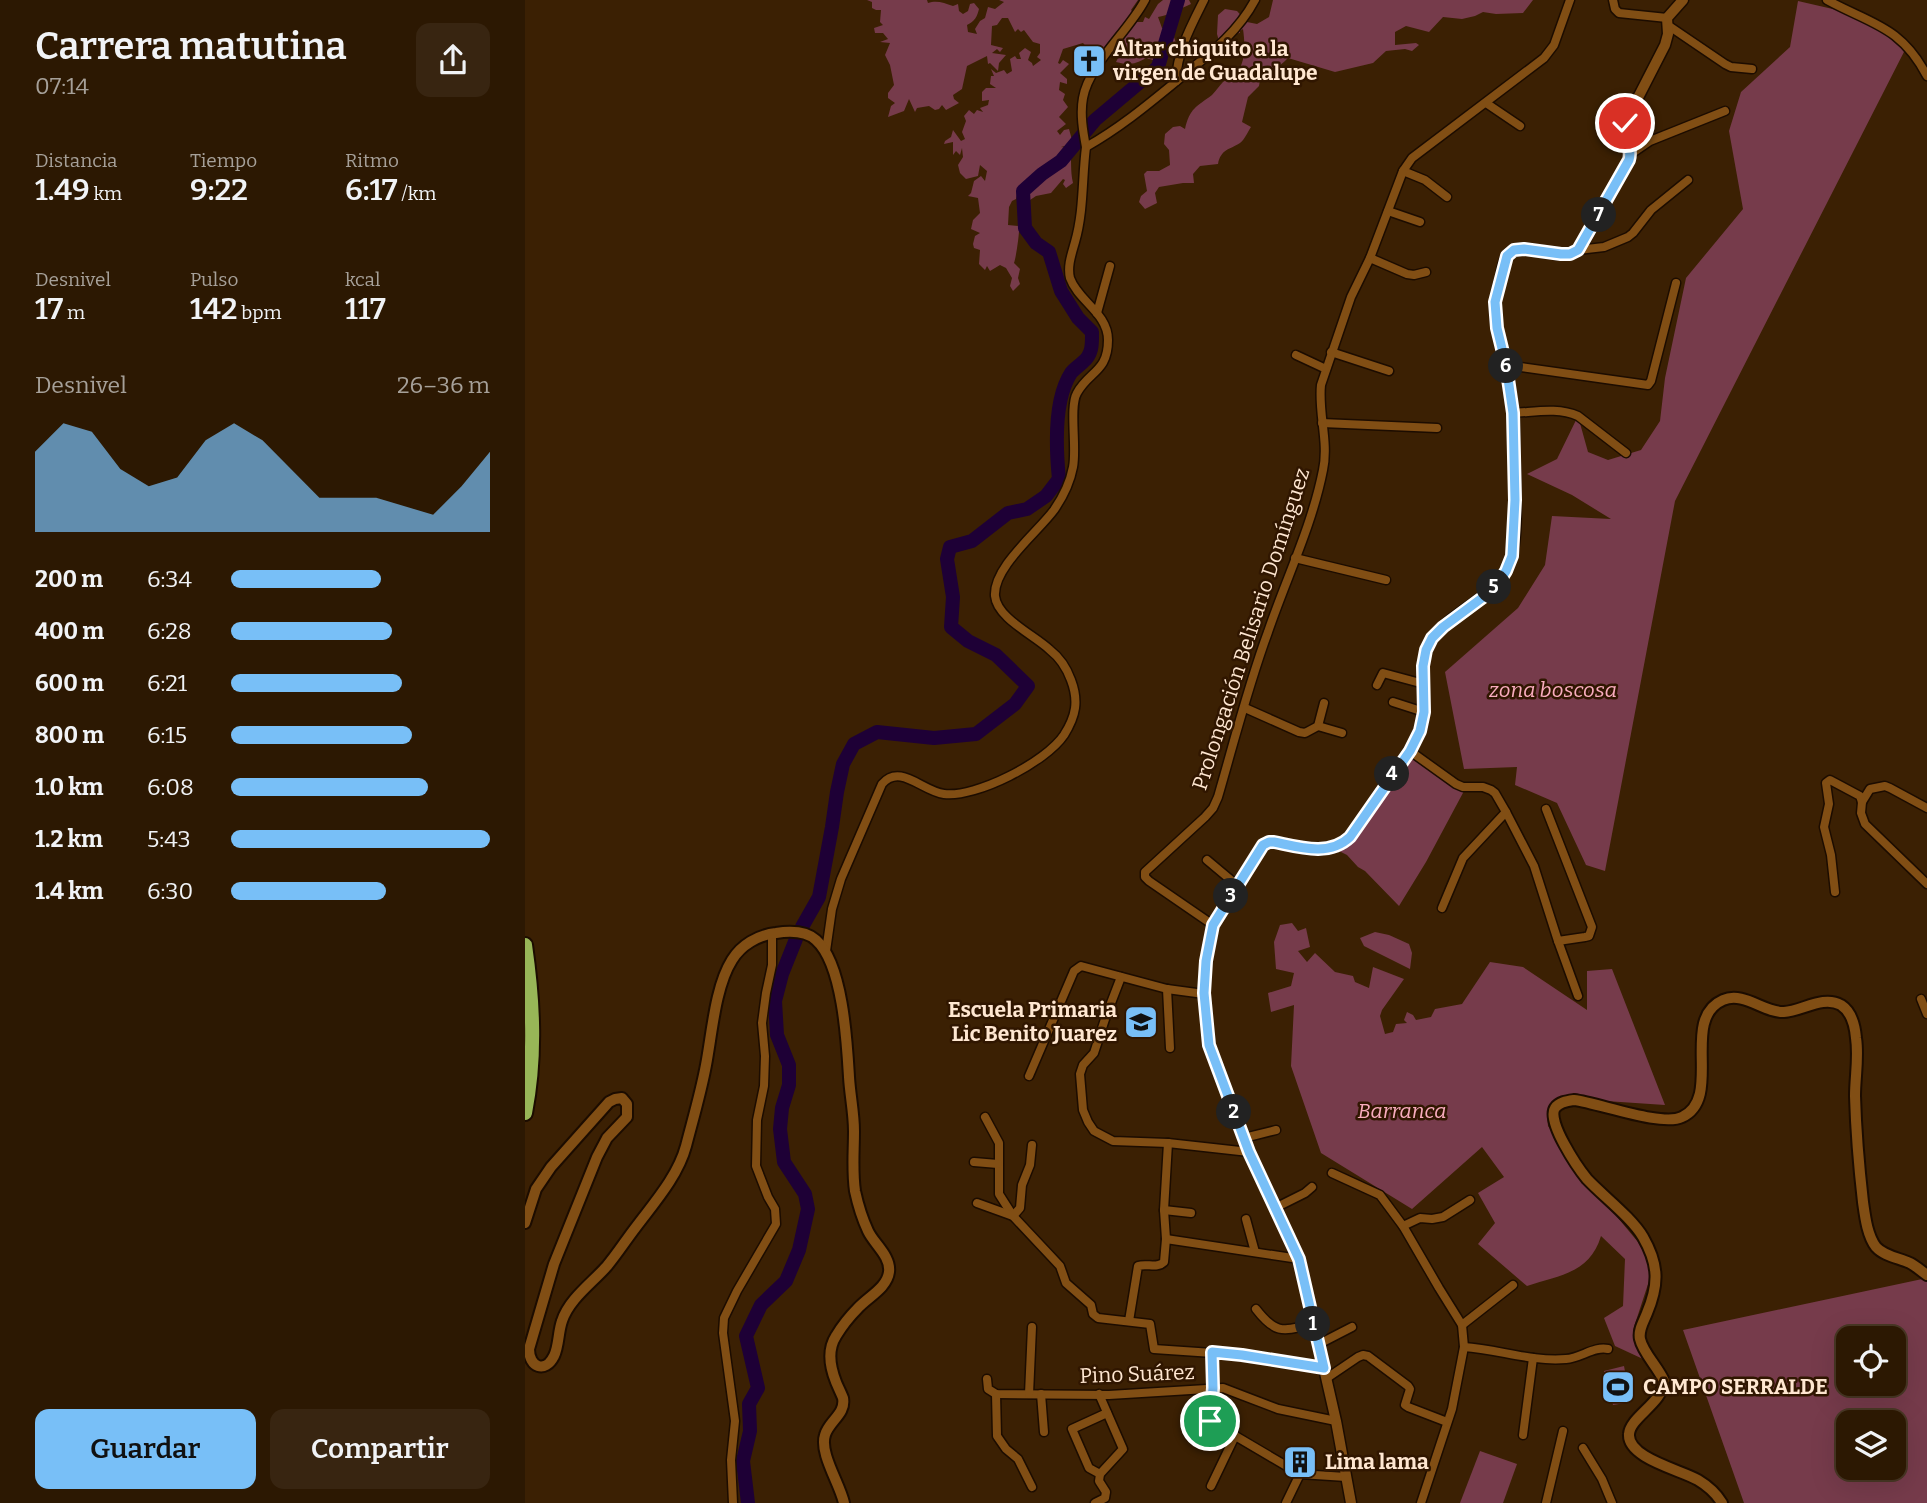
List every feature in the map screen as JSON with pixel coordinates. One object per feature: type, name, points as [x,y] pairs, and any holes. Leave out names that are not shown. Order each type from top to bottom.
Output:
[{"type":"highway","points":[[525,945],[532,990],[533,1049],[525,1113]]},
{"type":"main road","points":[[525,1223],[536,1189],[551,1167],[609,1102],[622,1098],[627,1104],[627,1117],[607,1138],[597,1157],[546,1286],[529,1349],[531,1362],[541,1366],[552,1360],[565,1311],[607,1266],[674,1173],[685,1150],[706,1066],[713,1024],[725,976],[732,960],[752,940],[772,933],[810,935],[826,951],[842,1004],[853,1114],[853,1177],[857,1200],[870,1236],[887,1260],[890,1270],[878,1292],[859,1307],[843,1325],[829,1353],[843,1404],[841,1412],[824,1435],[824,1444],[844,1503]]},
{"type":"main road","points":[[1722,1503],[1716,1493],[1700,1481],[1640,1454],[1631,1445],[1628,1436],[1630,1428],[1664,1388],[1664,1381],[1640,1338],[1641,1327],[1656,1288],[1656,1272],[1641,1234],[1585,1177],[1555,1125],[1553,1110],[1561,1103],[1574,1100],[1671,1121],[1687,1114],[1697,1104],[1700,1094],[1703,1026],[1710,1011],[1723,1000],[1745,999],[1784,1012],[1816,1003],[1840,1005],[1848,1012],[1854,1024],[1857,1040],[1857,1137],[1868,1230],[1880,1250],[1913,1265],[1927,1275]]},
{"type":"street","points":[[826,951],[832,909],[841,879],[887,778],[902,776],[944,794],[960,793],[989,784],[1037,762],[1064,735],[1076,711],[1075,692],[1067,672],[1052,651],[1003,613],[996,604],[994,592],[1006,565],[1054,510],[1068,485],[1076,447],[1074,401],[1077,392],[1103,364],[1106,355],[1106,328],[1097,313],[1076,290],[1070,277],[1069,266],[1079,229],[1086,147],[1083,98],[1093,74],[1135,18],[1145,0]]},
{"type":"street","points":[[1176,81],[1182,46],[1204,0]]},
{"type":"street","points":[[1086,147],[1114,130],[1226,40],[1255,0]]},
{"type":"street","name":"Prolongación Belisario Domínguez","points":[[1213,925],[1149,881],[1145,872],[1213,808],[1218,797],[1267,634],[1324,468],[1320,394],[1331,352],[1351,298],[1370,258],[1403,171],[1412,158],[1535,66],[1554,45],[1570,0]]},
{"type":"street","points":[[1613,0],[1618,13],[1668,22],[1725,64],[1752,69]]},
{"type":"street","points":[[1631,154],[1623,129],[1625,123],[1665,45],[1668,22],[1683,0]]},
{"type":"street","points":[[1827,0],[1877,23],[1892,33],[1912,52],[1927,76]]},
{"type":"street","points":[[1486,103],[1520,126]]},
{"type":"street","points":[[1578,250],[1631,154],[1650,141],[1725,111]]},
{"type":"street","points":[[1403,171],[1425,180],[1447,197]]},
{"type":"street","points":[[1351,1503],[1326,1373],[1299,1259],[1249,1152],[1209,1045],[1204,993],[1206,961],[1213,925],[1259,849],[1269,842],[1309,848],[1333,848],[1342,844],[1371,808],[1410,751],[1420,731],[1424,712],[1423,666],[1432,638],[1497,585],[1506,571],[1512,556],[1515,500],[1513,413],[1497,328],[1495,302],[1507,256],[1514,250],[1524,249],[1570,254],[1578,250],[1604,247],[1628,237],[1651,210],[1688,180]]},
{"type":"street","points":[[1388,211],[1420,222]]},
{"type":"street","points":[[1370,258],[1407,274],[1426,272]]},
{"type":"street","points":[[1097,313],[1110,266]]},
{"type":"street","points":[[1506,365],[1648,385],[1676,283]]},
{"type":"street","points":[[1331,352],[1389,371]]},
{"type":"street","points":[[1296,355],[1326,369]]},
{"type":"street","points":[[1513,413],[1562,410],[1570,412],[1626,453]]},
{"type":"street","points":[[1322,423],[1437,428]]},
{"type":"street","points":[[1295,558],[1386,580]]},
{"type":"street","points":[[1377,685],[1383,673],[1424,684]]},
{"type":"street","points":[[1393,702],[1424,712]]},
{"type":"street","points":[[1245,708],[1305,733],[1318,726],[1324,703]]},
{"type":"street","points":[[1318,726],[1342,733]]},
{"type":"street","points":[[1410,751],[1464,788],[1483,787],[1495,793],[1534,866],[1578,996]]},
{"type":"street","points":[[1835,892],[1831,855],[1824,827],[1829,804],[1827,782],[1835,782],[1860,796],[1865,824],[1927,884]]},
{"type":"street","points":[[1862,802],[1870,789],[1885,786],[1927,808]]},
{"type":"street","points":[[1546,809],[1592,927],[1590,936],[1558,941]]},
{"type":"street","points":[[1441,908],[1463,858],[1506,812]]},
{"type":"street","points":[[1207,860],[1238,886]]},
{"type":"street","points":[[733,1503],[731,1460],[736,1421],[723,1333],[724,1318],[776,1224],[775,1209],[756,1166],[757,1120],[764,1086],[762,1023],[772,965],[772,933]]},
{"type":"street","points":[[1029,1076],[1074,971],[1081,965],[1167,989],[1204,993]]},
{"type":"street","points":[[1122,977],[1094,1053],[1083,1065],[1080,1074],[1083,1110],[1094,1131],[1104,1138],[1125,1142],[1168,1143],[1249,1152]]},
{"type":"street","points":[[1167,989],[1170,1048]]},
{"type":"street","points":[[1921,999],[1927,1014]]},
{"type":"street","points":[[985,1117],[999,1143],[999,1194],[1013,1216],[1060,1266],[1066,1283],[1091,1305],[1093,1314],[1098,1318],[1150,1325],[1154,1349],[1242,1355],[1326,1373],[1358,1357],[1368,1356],[1408,1385],[1410,1389],[1405,1405],[1447,1422]]},
{"type":"street","points":[[1244,1138],[1276,1130]]},
{"type":"street","points":[[1129,1321],[1137,1268],[1141,1265],[1162,1265],[1165,1260],[1164,1210],[1168,1143]]},
{"type":"street","points":[[1013,1216],[1020,1208],[1022,1185],[1030,1165],[1032,1145]]},
{"type":"street","points":[[974,1162],[998,1164]]},
{"type":"street","points":[[1332,1173],[1380,1195],[1403,1226],[1462,1325],[1464,1347],[1452,1409],[1421,1503]]},
{"type":"street","points":[[1275,1208],[1312,1187]]},
{"type":"street","points":[[1403,1226],[1420,1218],[1443,1217],[1470,1200]]},
{"type":"street","points":[[977,1203],[1013,1216]]},
{"type":"street","points":[[1164,1210],[1191,1213]]},
{"type":"street","points":[[1245,1219],[1255,1252]]},
{"type":"street","points":[[1166,1239],[1299,1259]]},
{"type":"street","points":[[1462,1325],[1513,1285]]},
{"type":"street","points":[[1256,1309],[1267,1323],[1280,1330],[1313,1324]]},
{"type":"street","points":[[1318,1344],[1352,1326]]},
{"type":"street","points":[[1029,1394],[1033,1327]]},
{"type":"street","points":[[1464,1347],[1487,1348],[1533,1358],[1568,1359],[1601,1348],[1608,1349]]},
{"type":"street","points":[[1212,1352],[1210,1421],[1300,1474],[1346,1477]]},
{"type":"street","points":[[1523,1435],[1533,1358]]},
{"type":"street","points":[[987,1378],[988,1390],[996,1394],[997,1436],[1006,1449],[1018,1459],[1032,1487]]},
{"type":"street","name":"Pino Suárez","points":[[996,1394],[1098,1394],[1223,1388],[1278,1409],[1336,1420]]},
{"type":"street","points":[[1041,1394],[1044,1432]]},
{"type":"street","points":[[1095,1503],[1106,1495],[1099,1481],[1100,1475],[1123,1450],[1098,1394]]},
{"type":"street","points":[[1100,1475],[1089,1468],[1072,1429],[1107,1413]]},
{"type":"street","points":[[1546,1503],[1563,1431]]},
{"type":"street","points":[[1211,1486],[1235,1436]]},
{"type":"street","points":[[1583,1448],[1602,1479],[1612,1503]]},
{"type":"street","points":[[1286,1503],[1300,1474]]},
{"type":"green space","points":[[867,0],[927,0],[928,3],[953,6],[958,4],[959,11],[963,14],[968,11],[970,4],[974,3],[979,9],[974,20],[967,25],[968,32],[977,34],[975,29],[985,18],[988,7],[995,9],[1004,2],[999,0],[1138,0],[1131,10],[1136,15],[1135,22],[1143,22],[1145,17],[1149,19],[1163,0],[1189,0],[1191,4],[1158,17],[1162,28],[1167,30],[1170,26],[1176,43],[1171,46],[1172,51],[1163,63],[1146,58],[1131,64],[1116,62],[1123,48],[1119,41],[1105,48],[1089,50],[1083,43],[1063,49],[1058,63],[1063,60],[1069,64],[1060,73],[1067,79],[1067,84],[1060,82],[1059,90],[1065,94],[1063,100],[1068,107],[1059,117],[1066,124],[1057,131],[1060,135],[1069,129],[1072,140],[1069,145],[1061,147],[1070,148],[1073,183],[1066,188],[1063,179],[1051,193],[1036,196],[1027,202],[1017,195],[1012,201],[1008,225],[1019,226],[1014,263],[1020,269],[1020,284],[1013,291],[1010,286],[1012,278],[1006,268],[1000,265],[990,271],[987,266],[985,270],[979,264],[980,250],[974,248],[973,244],[975,236],[980,233],[971,229],[973,220],[980,213],[978,198],[968,196],[974,181],[981,176],[985,181],[987,171],[980,165],[978,176],[966,179],[960,173],[958,165],[963,157],[962,148],[960,155],[956,151],[953,155],[953,142],[944,144],[951,137],[953,130],[961,141],[965,139],[962,132],[966,121],[964,116],[969,110],[974,114],[977,110],[983,112],[980,108],[988,105],[989,100],[982,101],[982,92],[986,88],[996,88],[990,84],[991,76],[994,76],[991,69],[996,73],[1004,70],[1007,74],[1012,71],[1010,59],[1015,56],[1021,59],[1019,53],[1025,48],[1031,52],[1028,60],[1033,66],[1041,60],[1037,57],[1040,44],[1033,42],[1024,30],[1021,32],[1018,29],[1015,32],[1008,18],[1002,18],[997,25],[992,26],[991,45],[1003,48],[1000,52],[997,49],[992,53],[1006,55],[999,63],[998,71],[988,64],[987,56],[967,66],[962,89],[953,95],[959,103],[946,110],[942,105],[935,110],[929,106],[917,108],[915,112],[909,99],[904,111],[888,117],[891,106],[895,103],[888,98],[894,85],[885,55],[890,43],[880,42],[888,39],[883,33],[875,33],[874,28],[883,25],[880,22],[881,10],[872,8],[872,2]]},
{"type":"green space","points":[[1273,0],[1533,0],[1523,13],[1483,12],[1462,19],[1443,17],[1429,32],[1406,26],[1395,32],[1395,45],[1419,45],[1412,51],[1386,51],[1373,63],[1335,72],[1288,58],[1260,80],[1259,86],[1248,97],[1242,122],[1251,127],[1242,141],[1223,153],[1218,164],[1200,166],[1193,174],[1194,183],[1159,187],[1155,193],[1157,203],[1145,209],[1139,202],[1147,191],[1144,174],[1170,165],[1169,150],[1164,144],[1165,134],[1173,127],[1180,126],[1185,129],[1194,109],[1237,73],[1242,63],[1243,29],[1240,33],[1219,41],[1218,15],[1225,9],[1237,11],[1247,22],[1257,24],[1269,17]]},
{"type":"green space","name":"zona boscosa","points":[[1798,1],[1863,16],[1907,46],[1675,501],[1605,871],[1586,865],[1557,803],[1515,785],[1517,767],[1464,769],[1445,672],[1518,608],[1545,565],[1552,516],[1611,519],[1572,495],[1527,474],[1557,459],[1578,416],[1588,452],[1608,460],[1641,450],[1660,421],[1665,378],[1686,278],[1743,209],[1729,131],[1741,92],[1790,47]]},
{"type":"green space","points":[[1409,753],[1464,791],[1399,906],[1365,871],[1337,850]]},
{"type":"green space","name":"Barranca","points":[[1292,923],[1298,931],[1306,928],[1310,947],[1298,951],[1307,962],[1315,953],[1335,972],[1353,976],[1355,982],[1369,988],[1373,967],[1404,979],[1382,1010],[1380,1016],[1385,1034],[1393,1032],[1396,1024],[1407,1023],[1404,1020],[1407,1012],[1416,1020],[1431,1017],[1435,1009],[1462,1004],[1490,962],[1523,967],[1587,1010],[1587,971],[1612,969],[1665,1105],[1561,1098],[1553,1102],[1547,1113],[1548,1126],[1579,1171],[1638,1242],[1650,1264],[1651,1275],[1633,1330],[1643,1359],[1615,1346],[1604,1318],[1623,1306],[1625,1259],[1601,1236],[1596,1248],[1581,1265],[1562,1275],[1527,1286],[1478,1244],[1495,1223],[1478,1193],[1504,1177],[1482,1147],[1412,1209],[1321,1153],[1291,1066],[1294,1005],[1271,1012],[1268,993],[1291,986],[1294,973],[1276,969],[1274,942],[1280,925]]},
{"type":"green space","points":[[1375,932],[1409,944],[1412,953],[1410,969],[1364,946],[1360,938]]},
{"type":"green space","points":[[1927,1278],[1927,1503],[1744,1503],[1683,1330]]},
{"type":"green space","name":"CAMPO SERRALDE","points":[[1624,1366],[1631,1402],[1613,1405],[1604,1371]]},
{"type":"green space","points":[[1480,1451],[1517,1464],[1503,1503],[1460,1503]]},
{"type":"waterway","points":[[802,927],[819,897],[843,764],[854,744],[877,732],[934,738],[976,734],[1015,704],[1028,686],[996,655],[968,641],[951,627],[953,597],[947,559],[950,547],[972,541],[1008,513],[1027,509],[1046,496],[1059,479],[1057,439],[1062,396],[1071,373],[1086,359],[1091,348],[1092,332],[1078,318],[1061,291],[1049,252],[1036,243],[1025,228],[1023,191],[1061,161],[1095,120],[1158,67],[1178,0]]},
{"type":"waterway","points":[[748,1503],[743,1461],[750,1431],[749,1404],[758,1388],[746,1336],[761,1305],[786,1281],[799,1250],[808,1209],[805,1194],[784,1162],[780,1129],[782,1108],[789,1085],[789,1065],[777,1035],[775,1001],[796,939]]},
{"type":"place","name":"Altar chiquito a la virgen de Guadalupe","points":[[1089,61]]},
{"type":"place","name":"Escuela Primaria Lic Benito Juarez","points":[[1141,1022]]},
{"type":"place","name":"CAMPO SERRALDE","points":[[1618,1387]]},
{"type":"place","name":"Lima lama","points":[[1300,1462]]},
{"type":"route","points":[[1210,1421],[1212,1352],[1324,1368],[1299,1259],[1249,1152],[1209,1045],[1204,993],[1206,961],[1213,925],[1263,845],[1274,842],[1324,849],[1342,844],[1350,837],[1410,751],[1420,731],[1424,712],[1423,666],[1432,638],[1497,585],[1506,571],[1512,556],[1515,500],[1513,413],[1506,365],[1500,348],[1495,302],[1503,265],[1514,250],[1561,254],[1578,250],[1629,160],[1631,154],[1623,129],[1625,123]]}]
